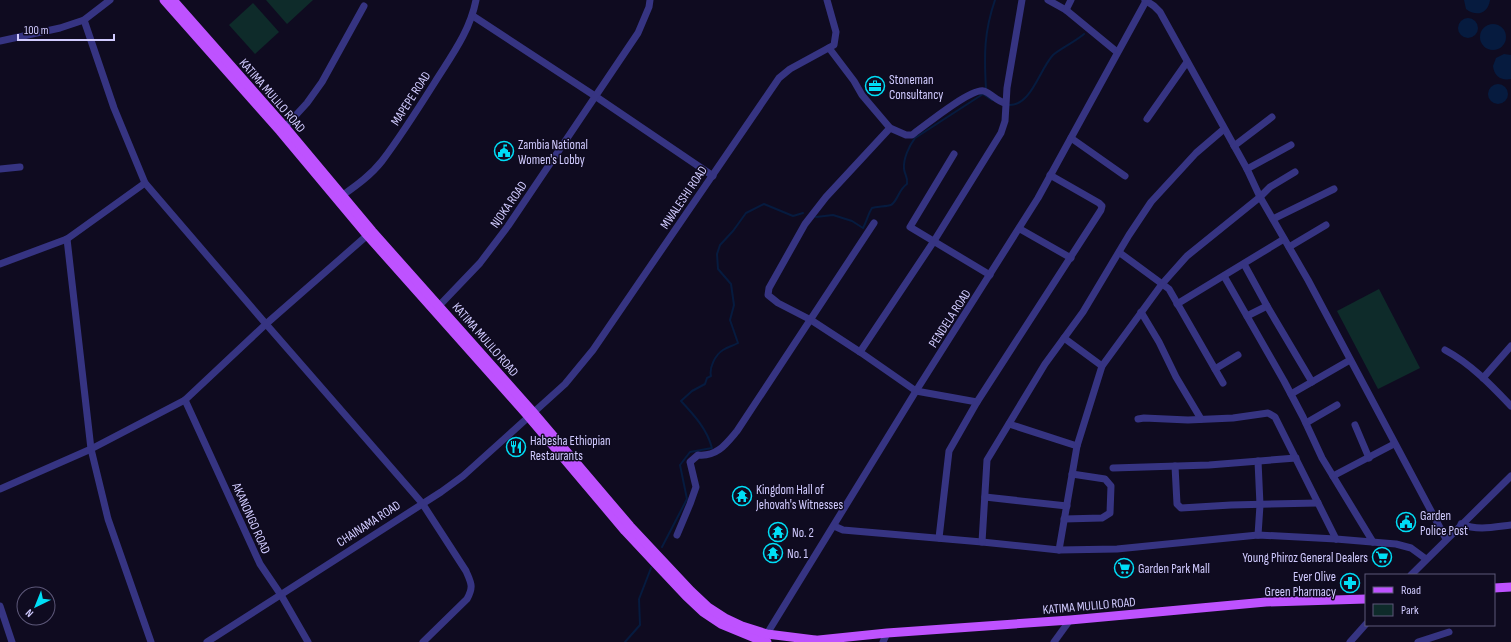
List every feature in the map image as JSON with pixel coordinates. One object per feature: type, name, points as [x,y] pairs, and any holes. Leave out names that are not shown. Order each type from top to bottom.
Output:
[{"type":"main road","name":"KATIMA MULILO ROAD","points":[[164,0],[531,414],[625,530],[686,596],[703,612],[721,624],[764,640],[814,640]]},
{"type":"main road","name":"KATIMA MULILO ROAD","points":[[173,0],[343,195],[370,233]]},
{"type":"main road","points":[[1495,588],[1511,587]]},
{"type":"main road","name":"KATIMA MULILO ROAD","points":[[797,642],[887,633],[1070,620],[1266,602],[1365,599]]},
{"type":"street","points":[[0,41],[60,28],[84,20],[110,0]]},
{"type":"street","name":"MAPEPE ROAD","points":[[343,195],[363,181],[381,162],[424,100],[464,36],[473,16],[476,0]]},
{"type":"street","name":"NJOKA ROAD","points":[[437,308],[480,263],[508,226],[638,33],[650,0]]},
{"type":"street","points":[[826,0],[836,32],[834,45],[829,48],[854,81],[862,95],[890,128],[906,135],[912,135],[964,97],[978,90],[984,91],[998,101],[1005,103]]},
{"type":"street","points":[[860,352],[934,241],[1001,133],[1007,111],[1005,103],[1007,88],[1022,0]]},
{"type":"street","points":[[1048,0],[1066,10],[1117,52]]},
{"type":"street","points":[[1066,10],[1071,0]]},
{"type":"street","points":[[1145,0],[1160,12],[1247,169],[1260,197],[1289,247],[1446,539]]},
{"type":"street","name":"PENDELA ROAD","points":[[764,640],[916,391],[1020,229],[1145,0]]},
{"type":"street","points":[[285,127],[307,103],[322,82],[364,6]]},
{"type":"street","points":[[473,16],[713,176]]},
{"type":"street","points":[[84,20],[114,108],[145,183],[422,503],[466,571],[472,590],[467,599],[423,642]]},
{"type":"street","name":"MWALESHI ROAD","points":[[531,414],[565,384],[593,350],[713,176],[778,78],[790,69],[829,48]]},
{"type":"street","points":[[1147,119],[1187,62]]},
{"type":"street","points":[[1234,146],[1272,117]]},
{"type":"street","points":[[890,128],[826,196],[805,224],[769,288],[768,295],[778,303],[811,320],[916,391],[977,402]]},
{"type":"street","points":[[982,542],[987,460],[1045,364],[1083,312],[1151,202],[1196,153],[1224,129]]},
{"type":"street","points":[[1071,138],[1126,176]]},
{"type":"street","points":[[1247,169],[1291,145]]},
{"type":"street","points":[[954,154],[910,227],[990,275]]},
{"type":"street","points":[[0,169],[20,167]]},
{"type":"street","points":[[1059,550],[1077,446],[1102,366],[1162,284],[1187,256],[1260,197],[1270,187],[1295,172]]},
{"type":"street","points":[[939,538],[949,451],[977,402],[1101,210],[1102,206],[1050,175]]},
{"type":"street","points":[[0,264],[67,239],[145,183]]},
{"type":"street","points":[[1273,219],[1334,189]]},
{"type":"street","points":[[677,535],[696,487],[690,462],[698,455],[705,456],[723,448],[737,431],[874,223]]},
{"type":"street","points":[[1289,247],[1326,225]]},
{"type":"street","points":[[1020,229],[1071,258]]},
{"type":"street","points":[[0,488],[91,449],[184,400],[266,324],[370,233]]},
{"type":"street","points":[[67,239],[91,449],[108,519],[150,642]]},
{"type":"street","points":[[1178,304],[1284,239]]},
{"type":"street","points":[[1120,253],[1169,289],[1223,383]]},
{"type":"street","points":[[1244,264],[1312,382]]},
{"type":"street","points":[[1224,276],[1291,394],[1322,458],[1373,542]]},
{"type":"street","points":[[1247,316],[1267,306]]},
{"type":"street","points":[[1141,312],[1159,342],[1176,377],[1201,419]]},
{"type":"street","points":[[1064,338],[1102,366]]},
{"type":"street","points":[[1483,378],[1511,346]]},
{"type":"street","points":[[1444,350],[1458,357],[1483,378],[1511,406]]},
{"type":"street","points":[[1215,369],[1238,355]]},
{"type":"street","points":[[1291,394],[1350,360]]},
{"type":"street","name":"AKANONGO ROAD","points":[[184,400],[260,564],[281,595],[308,642]]},
{"type":"street","points":[[1306,423],[1336,405]]},
{"type":"street","points":[[1138,419],[1233,418],[1268,413],[1272,414],[1275,416],[1336,539]]},
{"type":"street","name":"CHAINAMA ROAD","points":[[207,642],[441,492],[463,476],[531,414]]},
{"type":"street","points":[[1009,424],[1077,446]]},
{"type":"street","points":[[1355,425],[1369,458]]},
{"type":"street","points":[[1333,476],[1394,444]]},
{"type":"street","points":[[1113,468],[1209,465],[1296,458]]},
{"type":"street","points":[[1258,461],[1260,505],[1258,535]]},
{"type":"street","points":[[1175,466],[1177,504],[1180,508],[1318,503]]},
{"type":"street","points":[[1064,519],[1102,518],[1110,513],[1111,486],[1109,482],[1105,479],[1072,474]]},
{"type":"street","points":[[1412,574],[1511,476]]},
{"type":"street","points":[[985,497],[1067,506]]},
{"type":"street","points":[[1461,524],[1470,528],[1511,525]]},
{"type":"street","points":[[834,526],[843,530],[1059,550],[1118,549],[1258,535],[1336,539],[1396,544],[1411,548],[1426,559]]},
{"type":"street","points":[[0,606],[12,642]]},
{"type":"street","points":[[1054,642],[1070,620]]},
{"type":"street","points":[[1350,642],[1365,625]]},
{"type":"street","points":[[1418,642],[1449,632]]},
{"type":"street","points":[[883,642],[887,633]]},
{"type":"green space","points":[[266,0],[313,0],[287,24]]},
{"type":"green space","points":[[253,3],[279,32],[255,54],[229,25]]},
{"type":"green space","points":[[1379,289],[1420,368],[1378,389],[1337,311]]},
{"type":"water","points":[[1464,0],[1490,0],[1489,5],[1484,11],[1481,13],[1474,13],[1466,9]]},
{"type":"water","points":[[1468,18],[1475,21],[1478,28],[1475,35],[1468,38],[1461,35],[1458,28],[1461,21]]},
{"type":"water","points":[[1493,24],[1502,28],[1506,37],[1502,46],[1493,50],[1484,46],[1480,37],[1484,28]]},
{"type":"water","points":[[1504,54],[1511,55],[1511,79],[1499,77],[1496,75],[1494,70],[1493,66],[1496,58]]},
{"type":"water","points":[[1498,84],[1505,87],[1508,94],[1505,101],[1498,104],[1491,101],[1488,94],[1491,87]]},
{"type":"waterway","points":[[986,89],[985,65],[987,33],[995,0]]},
{"type":"waterway","points":[[1008,105],[1016,104],[1023,100],[1029,94],[1053,55],[1084,34]]},
{"type":"waterway","points":[[816,217],[833,215],[852,221],[863,228],[872,208],[891,205],[907,184],[904,161],[915,138],[983,94],[992,100]]},
{"type":"waterway","points":[[662,547],[687,499],[680,465],[690,452],[712,448],[703,428],[681,401],[692,391],[705,384],[707,378],[711,376],[711,369],[717,355],[726,348],[738,343],[730,320],[734,305],[731,284],[718,269],[717,254],[720,245],[733,231],[746,213],[764,204],[793,216],[803,213]]},
{"type":"waterway","points":[[625,642],[640,625],[639,599],[651,568]]},
{"type":"place","name":"Stoneman Consultancy","points":[[875,86]]},
{"type":"place","name":"Zambia National Women's Lobby","points":[[504,151]]},
{"type":"place","name":"Habesha Ethiopian Restaurants","points":[[516,447]]},
{"type":"place","name":"Kingdom Hall of Jehovah's Witnesses","points":[[742,496]]},
{"type":"place","name":"Garden Police Post","points":[[1406,522]]},
{"type":"place","name":"No. 2","points":[[778,532]]},
{"type":"place","name":"No. 1","points":[[773,553]]},
{"type":"place","name":"Young Phiroz General Dealers","points":[[1382,557]]},
{"type":"place","name":"Garden Park Mall","points":[[1124,568]]},
{"type":"place","name":"Ever Olive Green Pharmacy","points":[[1350,583]]}]
